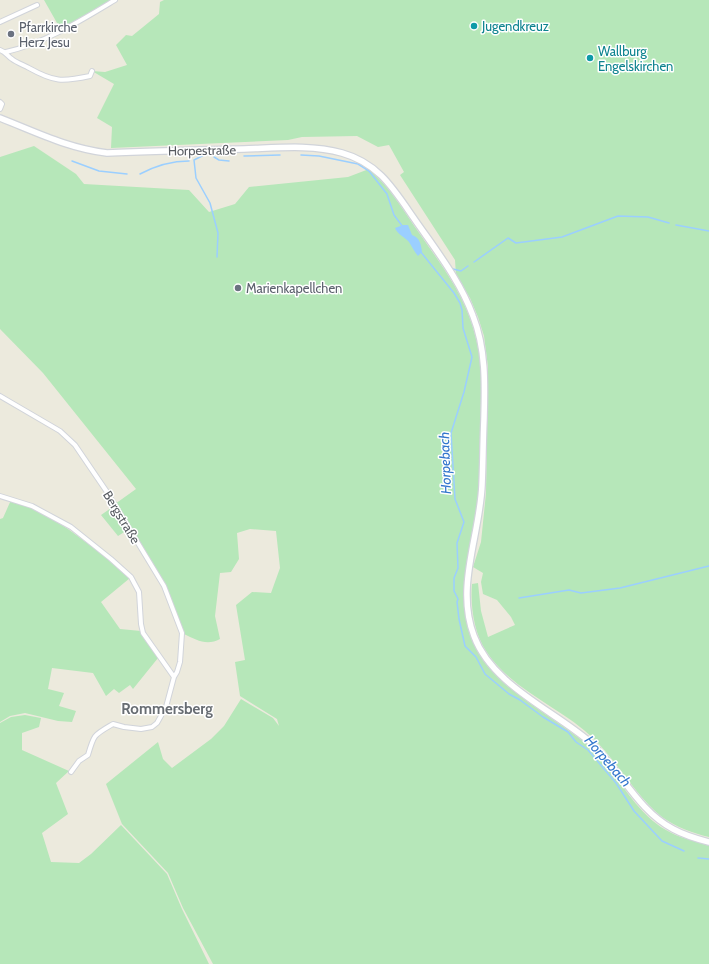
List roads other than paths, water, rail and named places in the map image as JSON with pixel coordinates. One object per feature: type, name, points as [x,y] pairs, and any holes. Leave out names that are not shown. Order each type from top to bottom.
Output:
[{"type":"street","points":[[6,52],[18,49],[62,31],[82,21],[115,0]]},
{"type":"street","points":[[0,22],[37,5]]},
{"type":"street","points":[[0,50],[6,52],[12,59],[42,75],[53,79],[66,81],[90,76],[92,72]]},
{"type":"street","points":[[0,102],[2,104],[0,109]]},
{"type":"street","name":"Horpestraße","points":[[0,118],[74,148],[107,153],[289,148],[328,149],[366,162],[382,176],[395,191],[458,284],[474,317],[481,342],[484,373],[482,489],[467,587],[468,611],[476,642],[490,663],[502,676],[581,735],[597,749],[610,763],[641,804],[656,818],[670,828],[684,835],[709,842]]},
{"type":"street","name":"Bergstraße","points":[[0,396],[60,431],[75,445],[107,492],[164,586],[182,633],[180,662],[174,677]]},
{"type":"street","points":[[0,496],[32,506],[71,527],[131,577],[139,592],[140,624],[143,633],[174,677],[166,707],[157,723],[152,727],[141,729],[113,724],[102,730],[93,737],[88,755],[79,761],[71,772]]},
{"type":"water","points":[[408,225],[412,235],[420,242],[422,252],[418,256],[409,242],[395,228]]},
{"type":"waterway","points":[[204,155],[194,160],[196,178],[210,203],[218,233],[217,257]]},
{"type":"waterway","name":"Horpebach","points":[[244,156],[280,155]]},
{"type":"waterway","name":"Horpebach","points":[[301,155],[319,156],[358,164],[369,171],[387,194],[394,215],[403,227]]},
{"type":"waterway","name":"Horpebach","points":[[214,157],[219,160],[229,161]]},
{"type":"waterway","name":"Horpebach","points":[[72,161],[99,171],[127,174]]},
{"type":"waterway","name":"Horpebach","points":[[140,174],[164,164],[189,161]]},
{"type":"waterway","points":[[474,262],[508,238],[516,243],[562,237],[618,216],[648,217],[669,223]]},
{"type":"waterway","points":[[676,225],[709,231]]},
{"type":"waterway","name":"Horpebach","points":[[420,251],[454,293],[460,303],[463,328],[472,357],[464,392],[451,433],[455,499],[464,522],[457,543],[458,568],[454,578],[454,591],[458,599],[459,619],[465,646],[476,657],[485,674],[509,694],[568,732],[576,742],[588,750],[616,783],[634,811],[662,841],[684,851]]},
{"type":"waterway","points":[[453,269],[461,271],[468,266]]},
{"type":"waterway","points":[[519,598],[569,590],[581,593],[620,588],[709,566]]},
{"type":"waterway","name":"Horpebach","points":[[698,858],[709,859]]},
{"type":"place","name":"Jugendkreuz","points":[[474,26]]},
{"type":"place","name":"Pfarrkirche Herz Jesu","points":[[11,34]]},
{"type":"place","name":"Wallburg Engelskirchen","points":[[590,58]]},
{"type":"place","name":"Marienkapellchen","points":[[238,288]]},
{"type":"district","name":"Rommersberg","points":[[167,709]]}]
